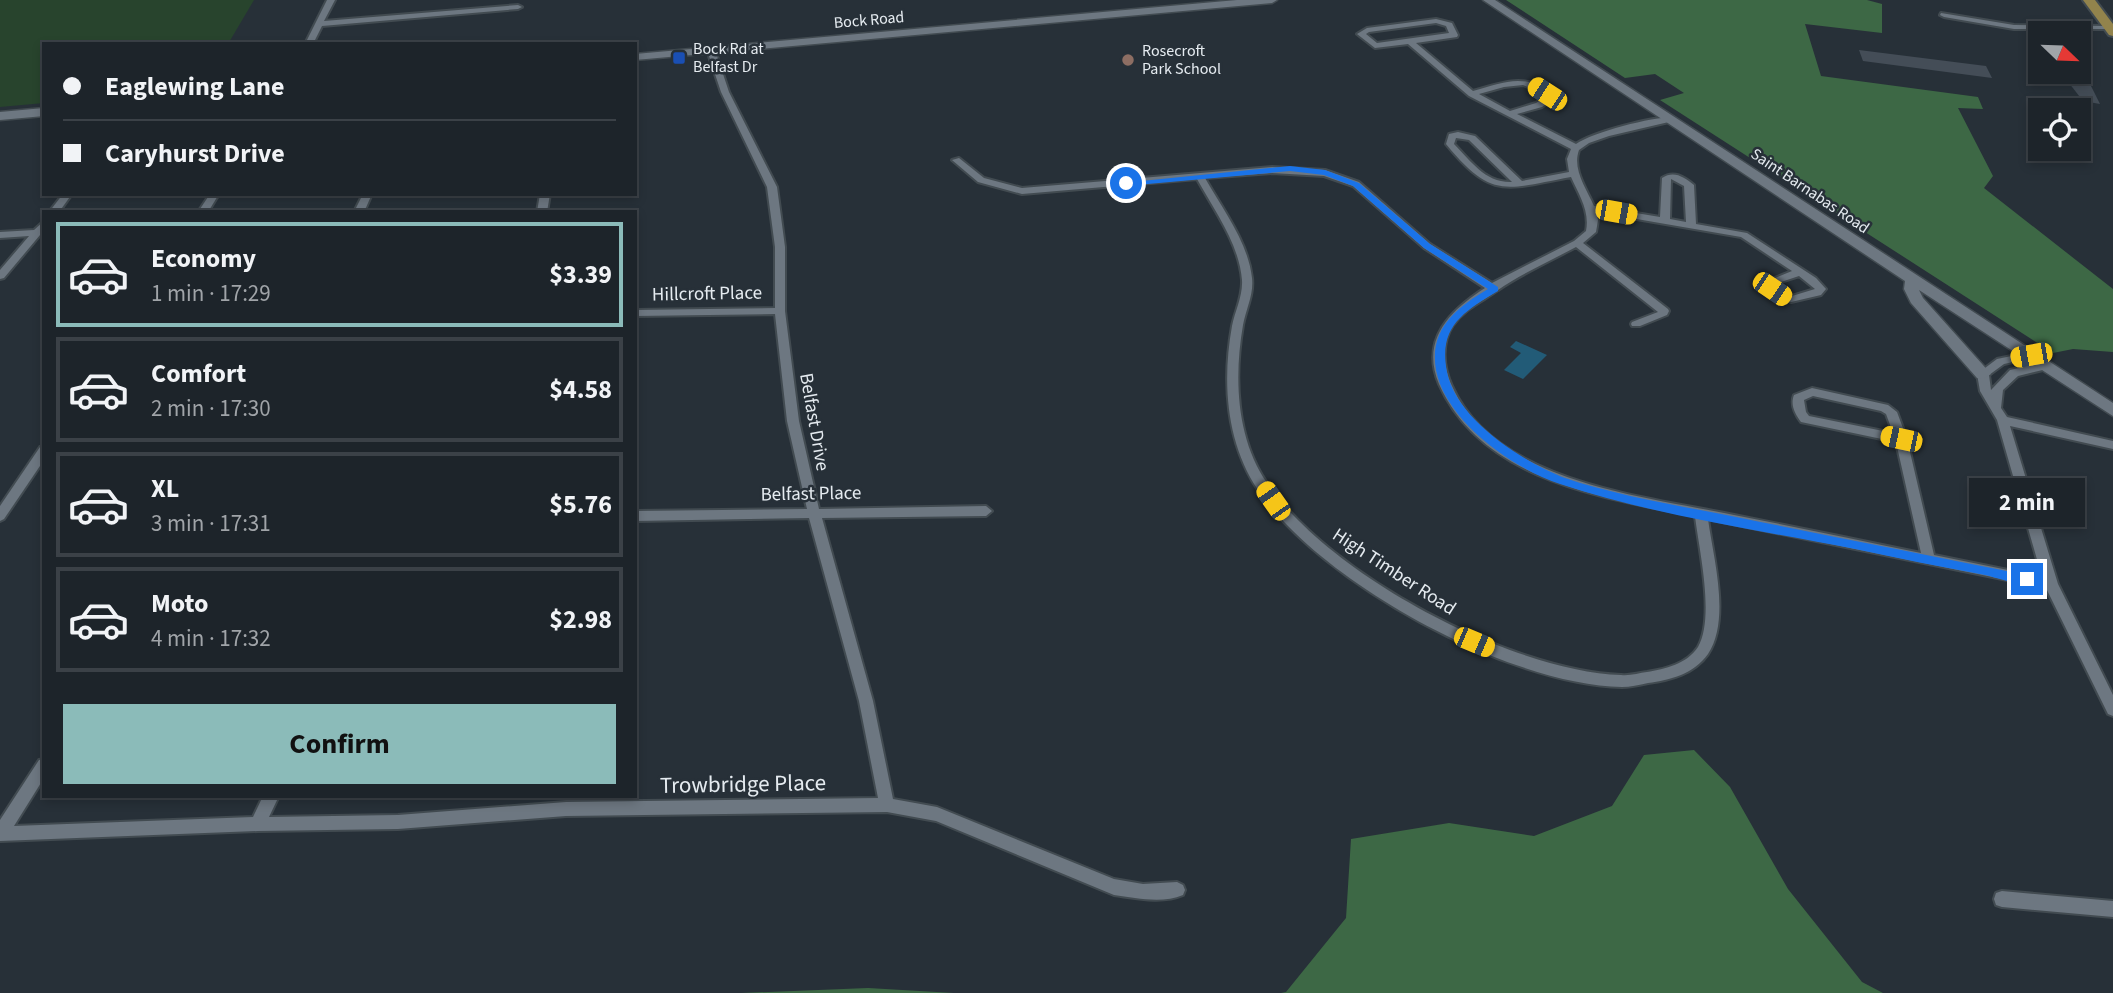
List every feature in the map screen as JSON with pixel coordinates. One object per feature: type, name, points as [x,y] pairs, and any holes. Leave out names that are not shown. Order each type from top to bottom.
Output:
[{"type":"main road","name":"Bock Road","points":[[637,57],[1272,0]]},
{"type":"main road","name":"Saint Barnabas Road","points":[[1488,0],[2113,411]]},
{"type":"main road","points":[[2089,0],[2111,30]]},
{"type":"main road","points":[[0,116],[42,112]]},
{"type":"main road","points":[[1912,280],[1911,289],[1916,300],[1983,374]]},
{"type":"street","points":[[311,42],[331,0]]},
{"type":"street","points":[[319,24],[518,7]]},
{"type":"street","points":[[1944,15],[2014,27],[2111,30]]},
{"type":"street","points":[[1411,42],[1449,37],[1455,33],[1449,25],[1430,21],[1361,34],[1376,46],[1411,42],[1472,94],[1576,148]]},
{"type":"street","name":"Belfast Drive","points":[[710,50],[725,92],[772,187],[780,247],[780,311],[793,421],[866,701],[887,805]]},
{"type":"street","points":[[1472,94],[1519,81],[1535,86],[1550,97],[1539,105],[1508,114]]},
{"type":"street","points":[[1670,119],[1595,138],[1576,148],[1571,159],[1574,174],[1591,208],[1592,229],[1577,243],[1462,309],[1445,329],[1439,362],[1443,380],[1467,418],[1506,451],[1562,481],[1701,514],[2052,584]]},
{"type":"street","points":[[1520,184],[1472,138],[1458,135],[1450,139],[1487,181],[1500,186],[1520,184],[1574,174]]},
{"type":"street","points":[[956,160],[981,180],[1022,191],[1290,169],[1344,178],[1362,189],[1427,246],[1494,289]]},
{"type":"street","points":[[1665,220],[1668,176],[1681,178],[1689,185],[1691,225]]},
{"type":"street","name":"High Timber Road","points":[[1200,177],[1240,253],[1248,280],[1231,369],[1233,412],[1243,448],[1273,501],[1335,561],[1451,632],[1510,657],[1585,678],[1629,683],[1647,681],[1678,671],[1705,648],[1712,612],[1701,514]]},
{"type":"street","points":[[56,210],[66,196]]},
{"type":"street","points":[[1591,208],[1747,236],[1800,272],[1821,289],[1820,292],[1799,299],[1784,297],[1769,285],[1770,282],[1800,272]]},
{"type":"street","points":[[0,235],[41,229]]},
{"type":"street","points":[[0,276],[41,229]]},
{"type":"street","points":[[1577,243],[1664,311],[1662,315],[1636,324]]},
{"type":"street","name":"Hillcroft Place","points":[[637,313],[780,311]]},
{"type":"street","points":[[2031,355],[2001,361],[1983,374],[1983,384],[2000,413],[2113,445]]},
{"type":"street","points":[[2047,366],[2014,373],[1997,389],[2000,413],[2052,584],[2109,695],[2113,710]]},
{"type":"street","points":[[1901,439],[1805,419],[1798,398],[1812,392],[1884,408],[1891,412],[1901,439],[1929,560]]},
{"type":"street","points":[[0,516],[42,453]]},
{"type":"street","name":"Belfast Place","points":[[637,516],[986,511]]},
{"type":"street","points":[[0,834],[42,768]]},
{"type":"street","points":[[258,824],[270,798]]},
{"type":"street","name":"Trowbridge Place","points":[[0,834],[258,824],[398,822],[566,803],[887,805],[937,814],[1114,887],[1143,892],[1177,890]]},
{"type":"street","points":[[2002,899],[2113,909]]},
{"type":"green space","points":[[0,0],[254,0],[229,42],[42,42],[42,103],[0,107]]},
{"type":"green space","points":[[1506,0],[1867,0],[1882,4],[1882,33],[1805,24],[1821,76],[1978,97],[1983,109],[1958,108],[1993,176],[1984,188],[2113,289],[2113,352],[2073,349],[2053,353],[1660,100],[1684,93],[1655,74],[1625,78]]},
{"type":"green space","points":[[1694,750],[1730,787],[1788,889],[1862,982],[1883,993],[1281,993],[1286,992],[1346,918],[1351,839],[1449,823],[1534,836],[1612,806],[1644,755]]},
{"type":"green space","points":[[868,988],[954,993],[741,993]]},
{"type":"water","points":[[1516,341],[1547,355],[1523,379],[1504,370],[1521,353],[1510,347]]},
{"type":"building","points":[[1859,50],[1986,66],[1992,78],[1863,61]]},
{"type":"building","points":[[2070,84],[2091,86],[2100,104],[2091,102],[2091,98],[2081,98]]},
{"type":"place","name":"Bock Rd at Belfast Dr","points":[[679,58]]},
{"type":"place","name":"Rosecroft Park School","points":[[1128,60]]},
{"type":"route","points":[[1126,183],[1290,169],[1325,173],[1356,184],[1427,246],[1494,289],[1474,299],[1445,329],[1439,355],[1443,380],[1456,405],[1482,433],[1516,458],[1562,481],[1679,510],[2027,579]]}]
